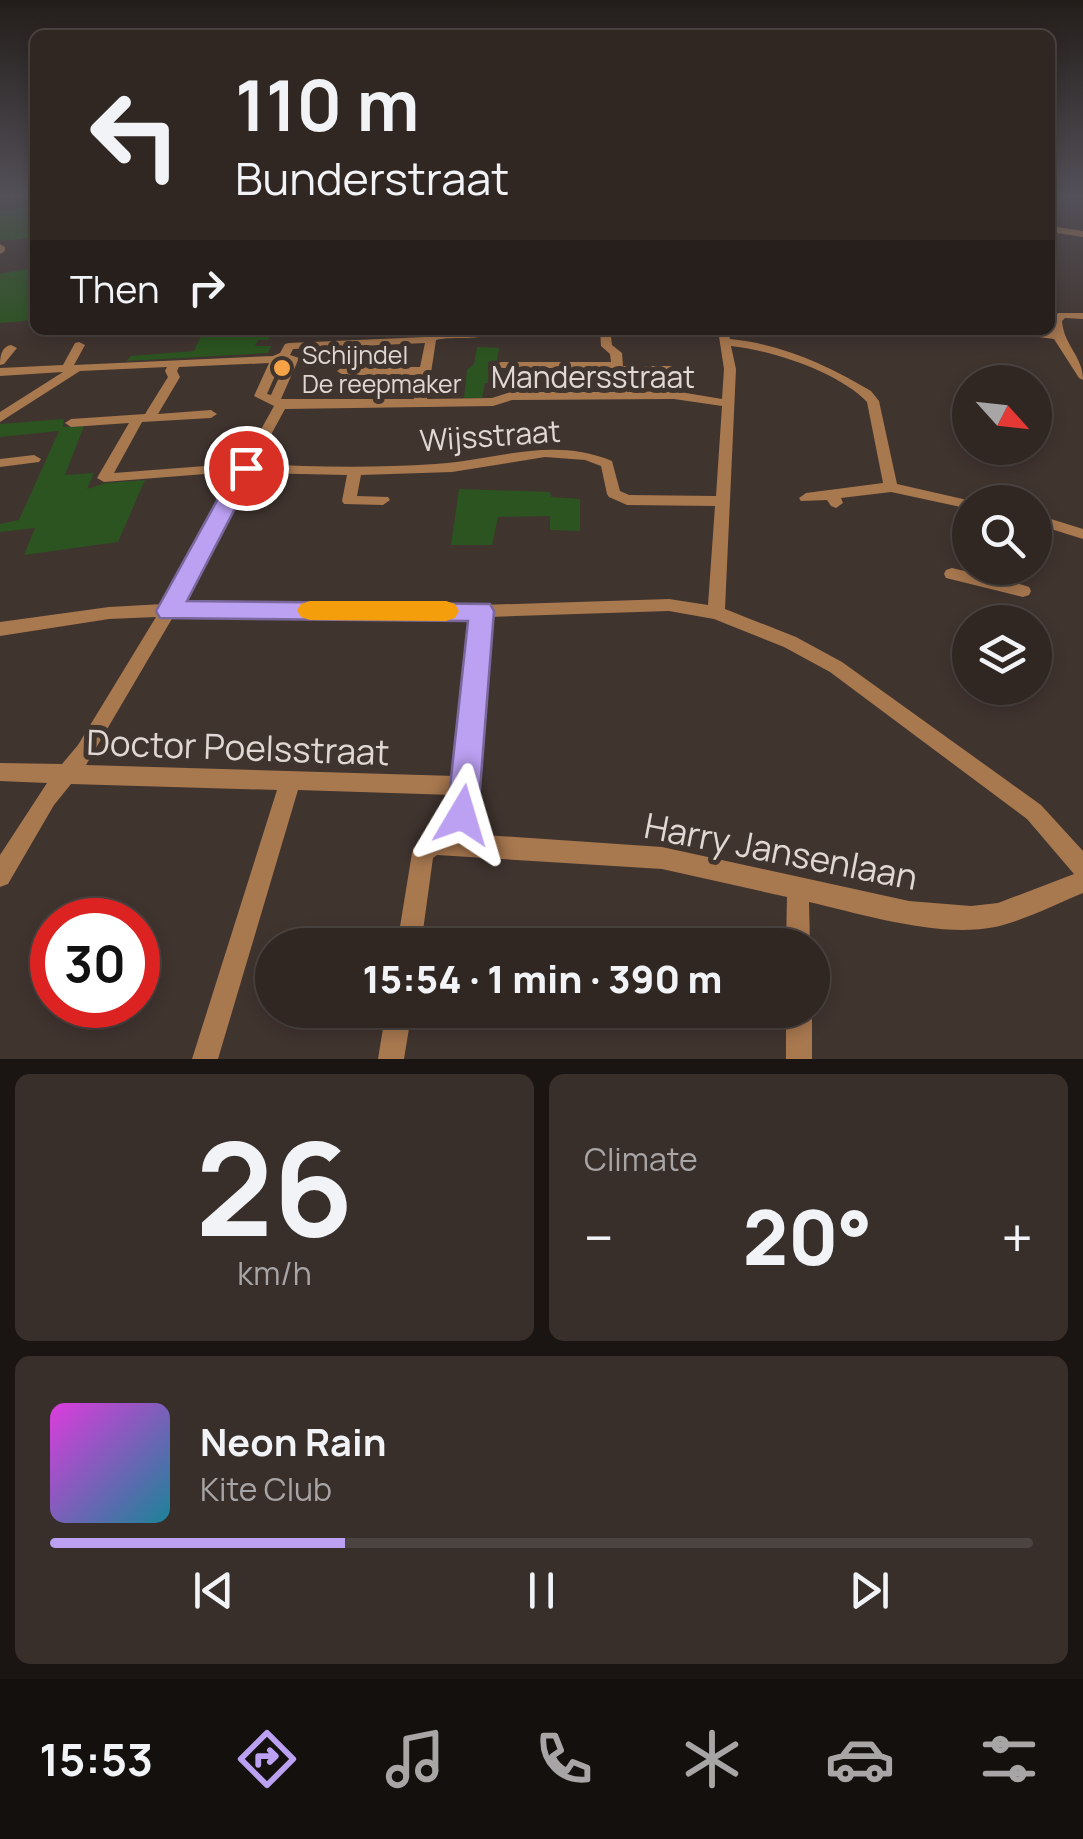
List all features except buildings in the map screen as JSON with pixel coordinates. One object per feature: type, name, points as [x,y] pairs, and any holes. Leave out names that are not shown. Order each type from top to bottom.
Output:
[{"type":"street","points":[[1083,316],[1062,315],[1058,320],[1058,336],[1083,376]]},
{"type":"street","points":[[0,876],[48,798],[85,751],[169,611],[274,406],[260,396],[289,346],[441,335]]},
{"type":"street","points":[[606,335],[607,346],[616,353],[621,396]]},
{"type":"street","points":[[1050,335],[1058,336]]},
{"type":"street","points":[[716,613],[730,369],[724,336],[800,358],[868,394],[891,487]]},
{"type":"street","points":[[420,402],[431,338]]},
{"type":"street","points":[[0,418],[72,368],[79,345]]},
{"type":"street","points":[[0,362],[11,348]]},
{"type":"street","points":[[0,372],[281,356]]},
{"type":"street","points":[[145,417],[174,378],[171,372],[176,362]]},
{"type":"street","points":[[501,365],[671,369]]},
{"type":"street","points":[[343,371],[425,371]]},
{"type":"street","name":"Mandersstraat","points":[[274,406],[493,402],[512,396],[689,396],[727,403]]},
{"type":"street","points":[[71,423],[211,414]]},
{"type":"street","name":"Wijsstraat","points":[[145,417],[104,478],[218,469],[459,467],[525,454],[566,454],[607,464],[614,494],[627,500],[722,501]]},
{"type":"street","points":[[1,466],[34,459]]},
{"type":"street","points":[[356,470],[349,501],[384,500]]},
{"type":"street","points":[[806,498],[834,499],[891,487],[952,500]]},
{"type":"street","points":[[1052,524],[1083,534]]},
{"type":"street","points":[[1006,585],[1023,591]]},
{"type":"street","points":[[0,629],[109,613],[169,611],[481,611],[669,605],[716,613],[790,642],[836,668],[1034,812],[1083,868]]},
{"type":"street","points":[[411,928],[423,853],[432,844],[459,844],[481,611]]},
{"type":"street","name":"Doctor Poelsstraat","points":[[0,772],[466,786]]},
{"type":"street","points":[[205,1059],[290,782]]},
{"type":"street","name":"Harry Jansenlaan","points":[[459,844],[662,858],[908,913],[971,918],[998,915],[1083,882]]},
{"type":"street","points":[[798,889],[798,928]]},
{"type":"street","points":[[391,1059],[395,1028]]},
{"type":"street","points":[[798,1028],[799,1059]]},
{"type":"green space","points":[[30,268],[30,320],[0,323],[0,274]]},
{"type":"green space","points":[[202,335],[270,335],[268,340],[258,340],[255,346],[271,346],[268,353],[126,361],[131,356],[194,351]]},
{"type":"green space","points":[[477,347],[499,348],[497,360],[488,362],[492,383],[485,383],[482,398],[464,398],[467,370],[474,364]]},
{"type":"green space","points":[[64,419],[63,427],[84,426],[65,475],[94,473],[87,489],[106,483],[145,480],[118,542],[24,555],[35,528],[0,532],[0,524],[19,520],[59,431],[0,437],[0,424]]},
{"type":"green space","points":[[459,489],[550,492],[551,497],[580,499],[580,531],[550,530],[550,516],[498,517],[492,545],[451,545]]},
{"type":"slow traffic","points":[[310,610],[446,611]]},
{"type":"place","name":"Schijndel De reepmaker","points":[[282,368]]},
{"type":"route","points":[[246,468],[169,611],[481,611],[462,815]]}]
